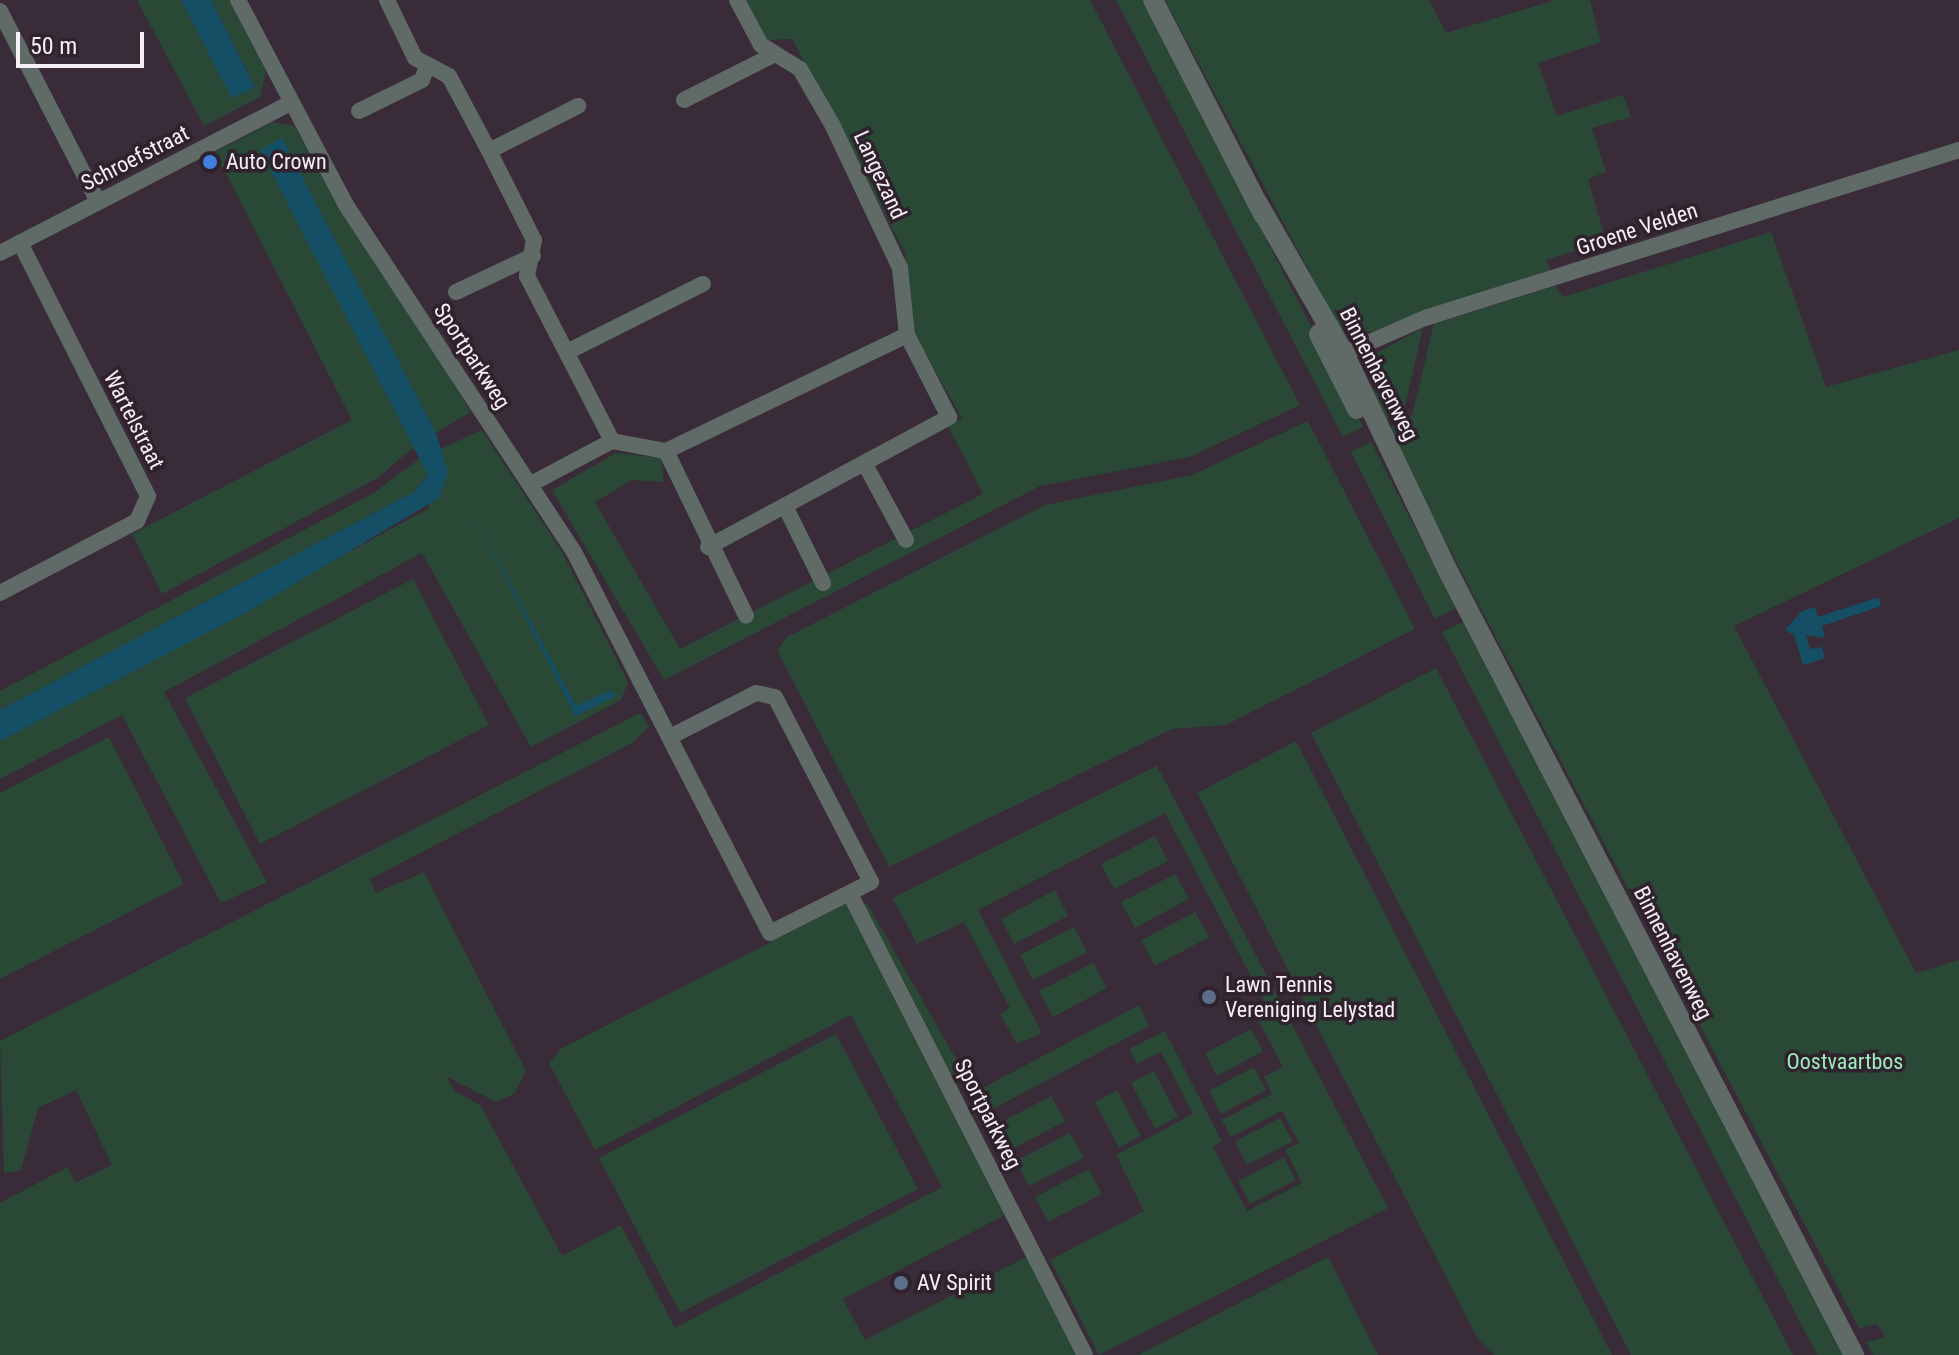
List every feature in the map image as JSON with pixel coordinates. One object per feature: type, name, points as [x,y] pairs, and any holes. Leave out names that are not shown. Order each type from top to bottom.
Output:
[{"type":"street","name":"Sportparkweg","points":[[238,0],[346,205],[531,484],[670,737],[770,933],[850,894],[1085,1355]]},
{"type":"street","points":[[387,0],[426,69],[449,76],[489,151],[534,240],[527,276],[612,441]]},
{"type":"street","name":"Langezand","points":[[708,547],[866,466],[949,417],[907,335],[900,268],[833,126],[800,69],[773,55],[737,0]]},
{"type":"street","name":"Binnenhavenweg","points":[[1153,0],[1854,1355]]},
{"type":"street","points":[[0,11],[98,202]]},
{"type":"street","points":[[684,100],[773,55]]},
{"type":"street","points":[[359,111],[422,80],[426,69]]},
{"type":"street","name":"Schroefstraat","points":[[0,253],[290,103]]},
{"type":"street","points":[[489,151],[578,106]]},
{"type":"street","name":"Groene Velden","points":[[1338,356],[1425,318],[1959,150]]},
{"type":"street","name":"Wartelstraat","points":[[0,593],[137,521],[148,496],[20,243]]},
{"type":"street","points":[[456,292],[533,256]]},
{"type":"street","points":[[567,352],[703,284]]},
{"type":"street","points":[[531,484],[612,441],[666,451],[907,335]]},
{"type":"street","points":[[666,451],[708,547],[746,616]]},
{"type":"street","points":[[866,466],[906,540]]},
{"type":"street","points":[[785,506],[823,583]]},
{"type":"street","points":[[670,737],[756,693],[775,697],[871,882],[850,894]]},
{"type":"green space","points":[[137,0],[181,0],[233,98],[255,86],[211,0],[229,0],[266,71],[260,97],[204,126]]},
{"type":"green space","points":[[746,0],[1090,0],[1300,405],[1190,457],[1040,486],[664,680],[552,490],[616,453],[661,458],[664,482],[632,480],[595,502],[680,649],[983,494],[948,426],[962,418],[909,325],[905,253],[792,39],[767,40]]},
{"type":"green space","points":[[1116,0],[1143,0],[1363,427],[1343,437]]},
{"type":"green space","points":[[1165,0],[1429,0],[1446,33],[1555,0],[1590,0],[1601,42],[1538,63],[1557,116],[1623,95],[1631,117],[1592,128],[1606,172],[1588,179],[1606,241],[1546,260],[1551,271],[1373,332],[1340,329]]},
{"type":"green space","points":[[273,122],[294,126],[471,412],[436,433],[260,151],[416,445],[379,477],[162,594],[132,534],[352,420],[215,152]]},
{"type":"green space","name":"Oostvaartbos","points":[[1771,232],[1826,387],[1959,350],[1959,518],[1734,626],[1916,973],[1959,960],[1959,1355],[1873,1355],[1866,1342],[1886,1337],[1877,1324],[1859,1328],[1387,430],[1412,415],[1434,324],[1555,286],[1563,297]]},
{"type":"green space","points":[[1423,328],[1404,410],[1383,421],[1366,367],[1371,356]]},
{"type":"green space","points":[[1308,421],[1415,629],[1226,725],[1172,729],[889,867],[777,650],[787,637],[1045,505],[1192,475]]},
{"type":"green space","points":[[482,430],[562,552],[628,682],[621,700],[531,747],[422,553],[164,692],[267,882],[221,903],[122,715],[0,779],[0,741],[428,509],[442,448]]},
{"type":"green space","points":[[1371,442],[1456,608],[1435,619],[1351,452]]},
{"type":"green space","points":[[422,457],[428,474],[414,492],[0,710],[0,691],[372,494]]},
{"type":"green space","points":[[413,579],[489,725],[260,844],[185,698]]},
{"type":"green space","points":[[1463,622],[1847,1355],[1817,1355],[1442,632]]},
{"type":"green space","points":[[1436,668],[1793,1355],[1631,1355],[1311,733]]},
{"type":"green space","points":[[640,713],[649,726],[632,743],[370,879],[376,893],[424,872],[526,1071],[514,1094],[496,1102],[446,1076],[454,1090],[481,1106],[562,1256],[621,1225],[675,1328],[942,1187],[851,1015],[595,1150],[549,1063],[562,1048],[846,904],[867,903],[961,1068],[954,1103],[1007,1214],[843,1299],[865,1340],[1028,1256],[1077,1355],[0,1355],[0,1203],[68,1167],[75,1183],[112,1165],[76,1090],[38,1108],[21,1170],[4,1173],[0,1041]]},
{"type":"green space","points":[[109,737],[184,884],[0,979],[0,793]]},
{"type":"green space","points":[[1296,741],[1612,1355],[1494,1355],[1478,1339],[1197,793]]},
{"type":"green space","points":[[1157,766],[1388,1208],[1099,1355],[1050,1260],[1144,1211],[1116,1155],[1193,1114],[1161,1052],[1137,1064],[1129,1049],[1165,1031],[1222,1142],[1213,1147],[1247,1211],[1302,1183],[1285,1150],[1299,1143],[1282,1111],[1231,1137],[1222,1120],[1272,1094],[1264,1077],[1283,1067],[1254,1012],[1266,1005],[1165,813],[978,910],[1042,1033],[1017,1044],[1000,1014],[1010,1008],[964,922],[917,944],[893,898]]},
{"type":"green space","points":[[1155,836],[1168,861],[1114,889],[1101,864]]},
{"type":"green space","points":[[1175,874],[1189,899],[1135,928],[1121,902]]},
{"type":"green space","points":[[1055,890],[1068,916],[1014,944],[1001,919]]},
{"type":"green space","points":[[1195,912],[1209,937],[1155,966],[1141,940]]},
{"type":"green space","points":[[1074,927],[1087,952],[1033,980],[1020,955]]},
{"type":"green space","points":[[1093,963],[1107,988],[1053,1017],[1039,991]]},
{"type":"green space","points":[[1139,1005],[1149,1026],[978,1117],[977,1091]]},
{"type":"green space","points":[[1251,1029],[1263,1051],[1217,1076],[1205,1053]]},
{"type":"green space","points":[[836,1034],[918,1189],[680,1313],[599,1158]]},
{"type":"green space","points":[[1254,1067],[1266,1090],[1221,1114],[1209,1091]]},
{"type":"green space","points":[[1154,1071],[1178,1117],[1155,1129],[1131,1083]]},
{"type":"green space","points":[[1117,1090],[1141,1136],[1119,1148],[1095,1102]]},
{"type":"green space","points":[[1051,1096],[1065,1121],[1011,1150],[997,1124]]},
{"type":"green space","points":[[1280,1118],[1293,1141],[1247,1165],[1235,1141]]},
{"type":"green space","points":[[1070,1133],[1084,1158],[1029,1186],[1016,1161]]},
{"type":"green space","points":[[1284,1157],[1296,1180],[1250,1204],[1238,1181]]},
{"type":"green space","points":[[1089,1169],[1102,1194],[1048,1222],[1035,1197]]},
{"type":"green space","points":[[1328,1257],[1378,1355],[1138,1355]]},
{"type":"water","points":[[181,0],[211,0],[255,87],[232,98]]},
{"type":"water","points":[[282,138],[436,433],[448,472],[439,498],[245,613],[0,741],[0,710],[414,492],[428,475],[260,150]]},
{"type":"water","points":[[472,512],[576,706],[611,690],[616,696],[575,716]]},
{"type":"water","points":[[1879,597],[1881,606],[1822,626],[1825,638],[1806,635],[1810,649],[1822,647],[1825,658],[1803,665],[1794,635],[1785,630],[1802,611],[1815,607],[1818,617]]},
{"type":"place","name":"Auto Crown","points":[[210,162]]},
{"type":"place","name":"Lawn Tennis Vereniging Lelystad","points":[[1209,997]]},
{"type":"place","name":"AV Spirit","points":[[901,1283]]}]
